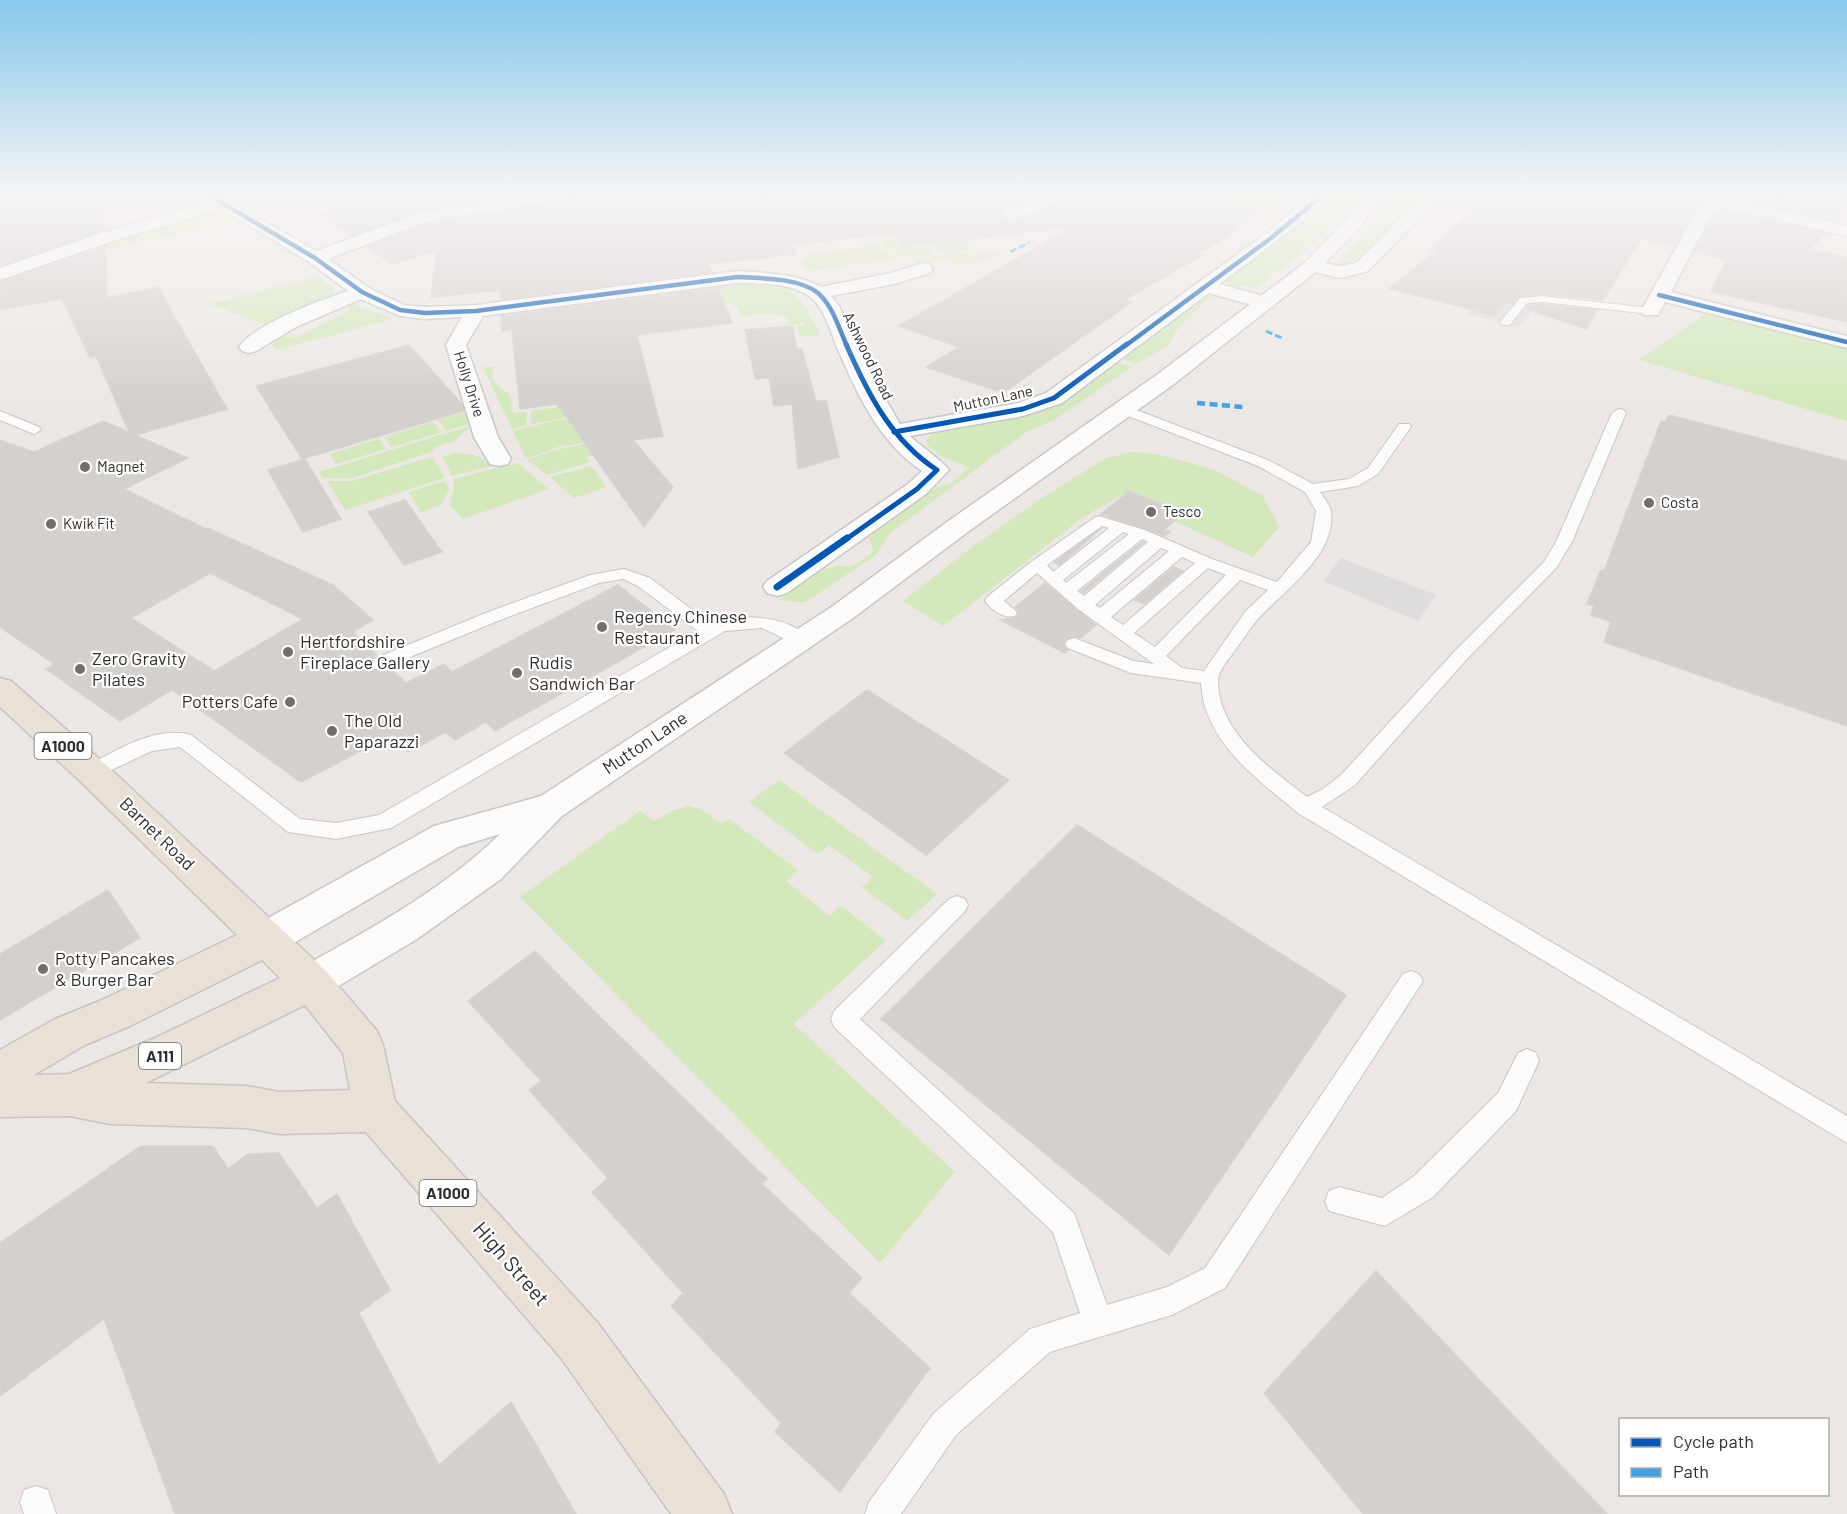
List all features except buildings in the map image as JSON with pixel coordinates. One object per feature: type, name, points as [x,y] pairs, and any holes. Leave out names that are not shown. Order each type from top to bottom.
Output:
[{"type":"main road","name":"Barnet Road","points":[[0,689],[92,772],[311,982]]},
{"type":"main road","points":[[0,1072],[70,1032],[116,1013],[266,939]]},
{"type":"main road","name":"A111","points":[[0,1096],[70,1095],[170,1052],[311,982]]},
{"type":"main road","name":"High Street","points":[[311,982],[362,1045],[376,1111],[579,1340],[704,1514]]},
{"type":"main road","points":[[70,1095],[110,1103],[219,1105],[279,1113],[376,1111]]},
{"type":"street","points":[[0,274],[27,265]]},
{"type":"street","points":[[324,265],[362,292],[400,310],[425,313],[476,311],[738,278],[792,281],[818,293]]},
{"type":"street","name":"Mutton Lane","points":[[894,432],[1023,409],[1054,398],[1234,265]]},
{"type":"street","points":[[1312,266],[1341,272],[1364,265]]},
{"type":"street","points":[[1676,265],[1655,303],[1847,342]]},
{"type":"street","name":"Mutton Lane","points":[[311,982],[404,928],[488,870],[550,807],[843,612],[1123,409],[1312,266]]},
{"type":"street","name":"Ashwood Road","points":[[894,432],[883,418],[829,306],[818,293],[894,278],[924,268]]},
{"type":"street","points":[[1206,286],[1266,303]]},
{"type":"street","points":[[249,347],[269,332],[327,304],[362,292]]},
{"type":"street","name":"Holly Drive","points":[[476,311],[456,345],[487,440],[499,459]]},
{"type":"street","points":[[777,587],[916,489],[937,470],[912,454],[894,432]]},
{"type":"street","name":"Mutton Lane","points":[[266,939],[447,836],[550,807]]},
{"type":"lane","points":[[1506,322],[1524,300],[1655,303]]},
{"type":"lane","points":[[1123,409],[1263,463],[1311,489],[1324,511],[1319,543],[1251,616],[1218,661],[1209,678],[1215,710],[1230,738],[1252,765],[1305,807],[1847,1130]]},
{"type":"lane","points":[[1305,807],[1330,794],[1348,780],[1460,656],[1550,565],[1564,542],[1619,413]]},
{"type":"lane","points":[[0,415],[34,430]]},
{"type":"lane","points":[[1311,489],[1353,483],[1373,471],[1404,427]]},
{"type":"lane","points":[[1009,612],[993,601],[1099,520],[1140,533],[1206,562],[1279,588]]},
{"type":"lane","points":[[1053,580],[1121,526]]},
{"type":"lane","points":[[1066,591],[1140,533]]},
{"type":"lane","points":[[1084,605],[1159,541]]},
{"type":"lane","points":[[1100,617],[1180,550]]},
{"type":"lane","points":[[1124,634],[1206,562]]},
{"type":"lane","points":[[1037,566],[1084,605],[1176,673]]},
{"type":"lane","points":[[1156,656],[1237,573]]},
{"type":"lane","points":[[375,665],[524,605],[596,579],[624,574],[644,582],[710,632]]},
{"type":"lane","points":[[92,772],[142,745],[167,740],[184,740],[295,826],[336,831],[384,822],[720,626],[748,620],[771,623],[800,639]]},
{"type":"lane","points":[[1074,644],[1131,667],[1209,678]]},
{"type":"lane","points":[[957,905],[843,1019],[1064,1222],[1098,1322]]},
{"type":"lane","points":[[881,1514],[945,1424],[1041,1340],[1172,1300],[1215,1278],[1411,981]]},
{"type":"lane","points":[[1339,1201],[1385,1212],[1424,1187],[1507,1102],[1527,1061]]},
{"type":"shaded area","points":[[1494,284],[1540,297],[1633,306],[1630,312],[1547,302],[1536,306],[1519,327],[1468,314]]},
{"type":"shaded area","points":[[1341,558],[1436,595],[1418,621],[1323,581]]},
{"type":"green space","points":[[803,265],[856,265],[810,271]]},
{"type":"green space","points":[[1245,265],[1288,265],[1279,273],[1272,272],[1268,275],[1273,276],[1255,288],[1241,286],[1237,288],[1226,283],[1226,279]]},
{"type":"green space","points":[[316,277],[334,288],[334,293],[266,325],[209,304]]},
{"type":"green space","points":[[740,285],[771,286],[791,293],[806,308],[820,335],[800,337],[797,326],[804,326],[804,323],[788,325],[788,317],[780,315],[764,313],[740,317],[738,308],[732,304],[724,304],[722,296],[713,293],[713,288]]},
{"type":"green space","points":[[1213,296],[1225,298],[1206,301],[1176,331],[1168,346],[1136,364],[1124,360],[1122,357],[1201,298]]},
{"type":"green space","points":[[348,302],[394,319],[276,350],[271,345],[277,333],[294,338],[352,309],[337,304]]},
{"type":"green space","points":[[1706,313],[1847,349],[1847,421],[1639,360]]},
{"type":"green space","points":[[1116,361],[1132,367],[1054,420],[1028,431],[891,532],[876,555],[804,602],[778,600],[818,570],[839,566],[851,567],[873,552],[869,538],[873,531],[940,485],[949,485],[969,468],[941,456],[926,444],[928,437],[936,431],[964,424],[1023,416],[1051,408],[1077,393]]},
{"type":"green space","points":[[483,367],[494,367],[493,381],[510,395],[513,413],[526,412],[527,425],[512,429]]},
{"type":"green space","points":[[580,404],[582,415],[531,424],[531,411]]},
{"type":"green space","points":[[468,412],[471,423],[446,431],[438,420]]},
{"type":"green space","points":[[617,413],[622,436],[558,447],[526,459],[513,431],[554,421]]},
{"type":"green space","points":[[433,422],[442,432],[392,447],[384,437]]},
{"type":"green space","points":[[470,426],[456,440],[433,448],[434,451],[352,478],[323,478],[319,472]]},
{"type":"green space","points":[[379,439],[386,449],[336,464],[329,454]]},
{"type":"green space","points":[[588,443],[613,449],[586,457],[591,462],[547,475],[528,460],[552,451]]},
{"type":"green space","points":[[1132,452],[1157,454],[1215,470],[1263,496],[1279,527],[1253,557],[1174,521],[1183,513],[1129,491],[1082,518],[943,626],[903,601],[972,547],[1040,499],[1106,458]]},
{"type":"green space","points":[[456,453],[480,457],[492,466],[451,476],[449,468],[441,457]]},
{"type":"green space","points":[[431,457],[441,469],[444,478],[345,510],[327,481],[352,481]]},
{"type":"green space","points":[[517,463],[549,489],[463,519],[450,505],[454,489],[453,479]]},
{"type":"green space","points":[[591,466],[607,487],[574,498],[550,477]]},
{"type":"green space","points":[[445,481],[449,489],[441,505],[421,512],[409,492]]},
{"type":"green space","points":[[779,780],[937,894],[907,921],[862,887],[873,877],[829,845],[818,854],[749,802]]},
{"type":"green space","points":[[689,806],[700,809],[722,824],[729,819],[798,870],[786,881],[830,916],[841,906],[886,941],[794,1024],[955,1172],[880,1263],[520,897],[640,811],[654,821],[674,810]]},
{"type":"marked path","points":[[1266,331],[1284,339]]},
{"type":"marked path","points":[[1197,403],[1243,407]]},
{"type":"cycle path","points":[[324,265],[362,292],[400,310],[425,313],[476,311],[737,277],[773,279],[806,286],[818,293],[829,306],[860,374],[885,420],[917,457],[937,470],[917,489],[777,587]]},
{"type":"cycle path","points":[[894,432],[1023,409],[1054,398],[1235,265]]},
{"type":"cycle path","points":[[1659,295],[1847,342]]},
{"type":"place","name":"Magnet","points":[[85,467]]},
{"type":"place","name":"Costa","points":[[1649,503]]},
{"type":"place","name":"Tesco","points":[[1151,512]]},
{"type":"place","name":"Kwik Fit","points":[[51,524]]},
{"type":"place","name":"Regency Chinese Restaurant","points":[[602,627]]},
{"type":"place","name":"Hertfordshire Fireplace Gallery","points":[[288,652]]},
{"type":"place","name":"Zero Gravity Pilates","points":[[80,669]]},
{"type":"place","name":"Rudis Sandwich Bar","points":[[517,673]]},
{"type":"place","name":"Potters Cafe","points":[[290,702]]},
{"type":"place","name":"The Old Paparazzi","points":[[332,731]]},
{"type":"place","name":"Potty Pancakes & Burger Bar","points":[[43,969]]}]
